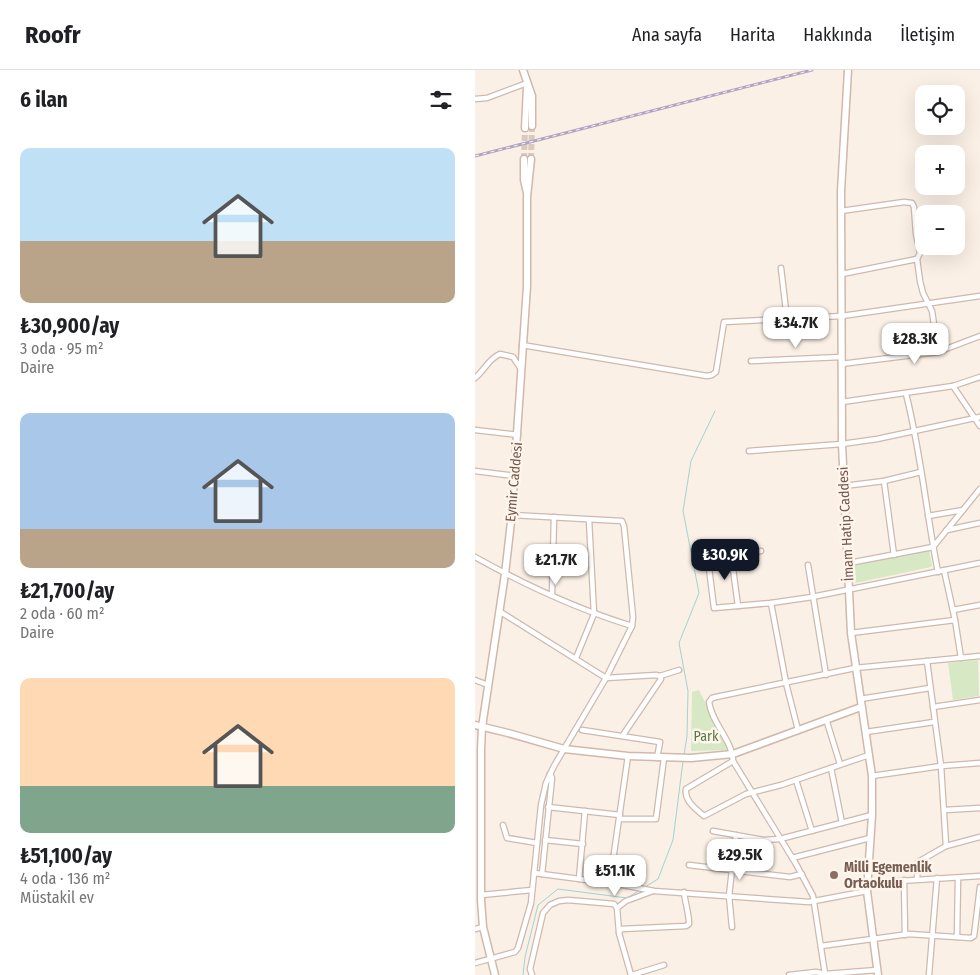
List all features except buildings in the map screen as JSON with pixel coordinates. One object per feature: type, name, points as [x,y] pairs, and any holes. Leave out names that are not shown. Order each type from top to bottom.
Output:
[{"type":"street","points":[[523,70],[531,96],[528,127]]},
{"type":"street","name":"İmam Hatip Caddesi","points":[[848,70],[841,191],[842,444],[851,633],[872,776],[872,816],[867,891],[878,973]]},
{"type":"street","points":[[475,99],[487,98],[527,83]]},
{"type":"street","name":"Eymir Caddesi","points":[[495,975],[483,927],[479,893],[478,726],[488,685],[505,574],[515,476],[527,286],[527,159]]},
{"type":"street","points":[[841,211],[905,202],[912,203],[915,234],[920,253],[917,259],[923,293],[932,311],[938,352]]},
{"type":"street","points":[[842,274],[917,259]]},
{"type":"street","points":[[781,268],[787,319]]},
{"type":"street","points":[[522,345],[707,376],[716,372],[724,322],[842,316],[980,296]]},
{"type":"street","points":[[751,361],[841,360],[938,352],[980,336]]},
{"type":"street","points":[[475,378],[484,370],[489,361],[500,354],[513,357],[521,369]]},
{"type":"street","points":[[842,402],[953,386],[980,377]]},
{"type":"street","points":[[953,386],[978,418],[980,426]]},
{"type":"street","points":[[906,394],[916,430],[938,572]]},
{"type":"street","points":[[749,451],[842,444],[978,418]]},
{"type":"street","points":[[475,430],[518,435]]},
{"type":"street","points":[[475,471],[515,476]]},
{"type":"street","points":[[844,486],[884,481],[921,472]]},
{"type":"street","points":[[884,481],[894,554]]},
{"type":"street","points":[[849,563],[933,548],[980,489]]},
{"type":"street","points":[[928,516],[964,510]]},
{"type":"street","points":[[475,963],[515,952],[519,948],[531,903],[543,795],[550,774],[606,678],[632,626],[633,617],[623,523],[618,520],[511,515]]},
{"type":"street","points":[[551,595],[554,517]]},
{"type":"street","points":[[576,658],[595,614],[589,520]]},
{"type":"street","points":[[947,530],[980,524]]},
{"type":"street","points":[[761,551],[710,557],[708,560],[714,608],[771,603],[850,591],[980,563]]},
{"type":"street","points":[[731,554],[738,606]]},
{"type":"street","points":[[475,557],[505,574],[551,595],[595,614],[632,626]]},
{"type":"street","points":[[808,565],[826,674]]},
{"type":"street","points":[[944,570],[961,658]]},
{"type":"street","points":[[771,603],[786,683],[798,730]]},
{"type":"street","points":[[953,610],[980,606]]},
{"type":"street","points":[[499,611],[606,678],[660,676],[679,670]]},
{"type":"street","points":[[851,633],[955,620]]},
{"type":"street","points":[[825,974],[815,900],[802,874],[751,792],[733,758],[731,748],[713,716],[709,702],[712,698],[716,697],[855,668],[980,656]]},
{"type":"street","points":[[927,661],[941,766],[946,846]]},
{"type":"street","points":[[623,735],[661,679],[660,676]]},
{"type":"street","points":[[475,680],[488,685]]},
{"type":"street","points":[[860,699],[930,688]]},
{"type":"street","points":[[933,707],[980,700]]},
{"type":"street","points":[[861,707],[798,730],[733,758],[688,786],[685,793],[688,802],[704,816],[751,792],[796,780],[869,755]]},
{"type":"street","points":[[826,719],[840,764]]},
{"type":"street","points":[[866,732],[934,722]]},
{"type":"street","points":[[478,726],[564,749],[661,758],[733,758]]},
{"type":"street","points":[[548,807],[655,820],[661,758],[660,742],[583,730]]},
{"type":"street","points":[[607,882],[612,878],[628,756]]},
{"type":"street","points":[[872,776],[941,766],[980,763]]},
{"type":"street","points":[[831,768],[842,823]]},
{"type":"street","points":[[542,874],[552,778],[550,774]]},
{"type":"street","points":[[796,780],[812,831]]},
{"type":"street","points":[[945,810],[980,808]]},
{"type":"street","points":[[579,879],[585,811]]},
{"type":"street","points":[[713,831],[769,841],[872,816]]},
{"type":"street","points":[[503,824],[507,838],[537,843]]},
{"type":"street","points":[[732,927],[729,896],[736,835]]},
{"type":"street","points":[[917,879],[918,862],[946,846],[980,837]]},
{"type":"street","points":[[792,858],[870,838]]},
{"type":"street","points":[[545,840],[583,844]]},
{"type":"street","points":[[689,865],[790,877],[802,874]]},
{"type":"street","points":[[534,873],[607,882],[654,891],[778,900],[815,900],[867,891]]},
{"type":"street","points":[[868,883],[980,876]]},
{"type":"street","points":[[929,975],[937,878]]},
{"type":"street","points":[[957,937],[958,878]]},
{"type":"street","points":[[904,880],[905,935]]},
{"type":"street","points":[[821,946],[905,935],[968,938],[974,936],[980,887]]},
{"type":"street","points":[[479,893],[532,890]]},
{"type":"street","points":[[617,908],[626,901],[654,891]]},
{"type":"street","points":[[619,933],[621,929],[627,928],[686,926],[689,924],[689,919],[684,892]]},
{"type":"street","points":[[532,975],[530,969],[543,913],[550,905],[568,900],[614,904],[617,908],[619,933],[632,975],[664,964]]},
{"type":"street","points":[[475,929],[483,927]]},
{"type":"street","points":[[789,975],[816,972],[825,974],[878,973]]},
{"type":"green space","points":[[929,550],[931,567],[855,583],[854,565]]},
{"type":"green space","points":[[978,660],[979,696],[953,700],[948,663]]},
{"type":"green space","name":"Park","points":[[699,690],[729,750],[691,751],[692,692]]},
{"type":"waterway","points":[[684,755],[687,736],[688,691],[679,643],[699,593],[683,511],[691,461],[715,411]]},
{"type":"waterway","points":[[645,887],[658,879],[673,840],[683,761]]},
{"type":"waterway","points":[[523,975],[525,957],[538,905],[558,889],[627,898],[640,890]]},
{"type":"tunnel","points":[[531,159],[532,126]]},
{"type":"tunnel","points":[[524,159],[525,128]]},
{"type":"railway","points":[[475,156],[812,70]]},
{"type":"place","name":"Milli Egemenlik Ortaokulu","points":[[834,875]]}]
